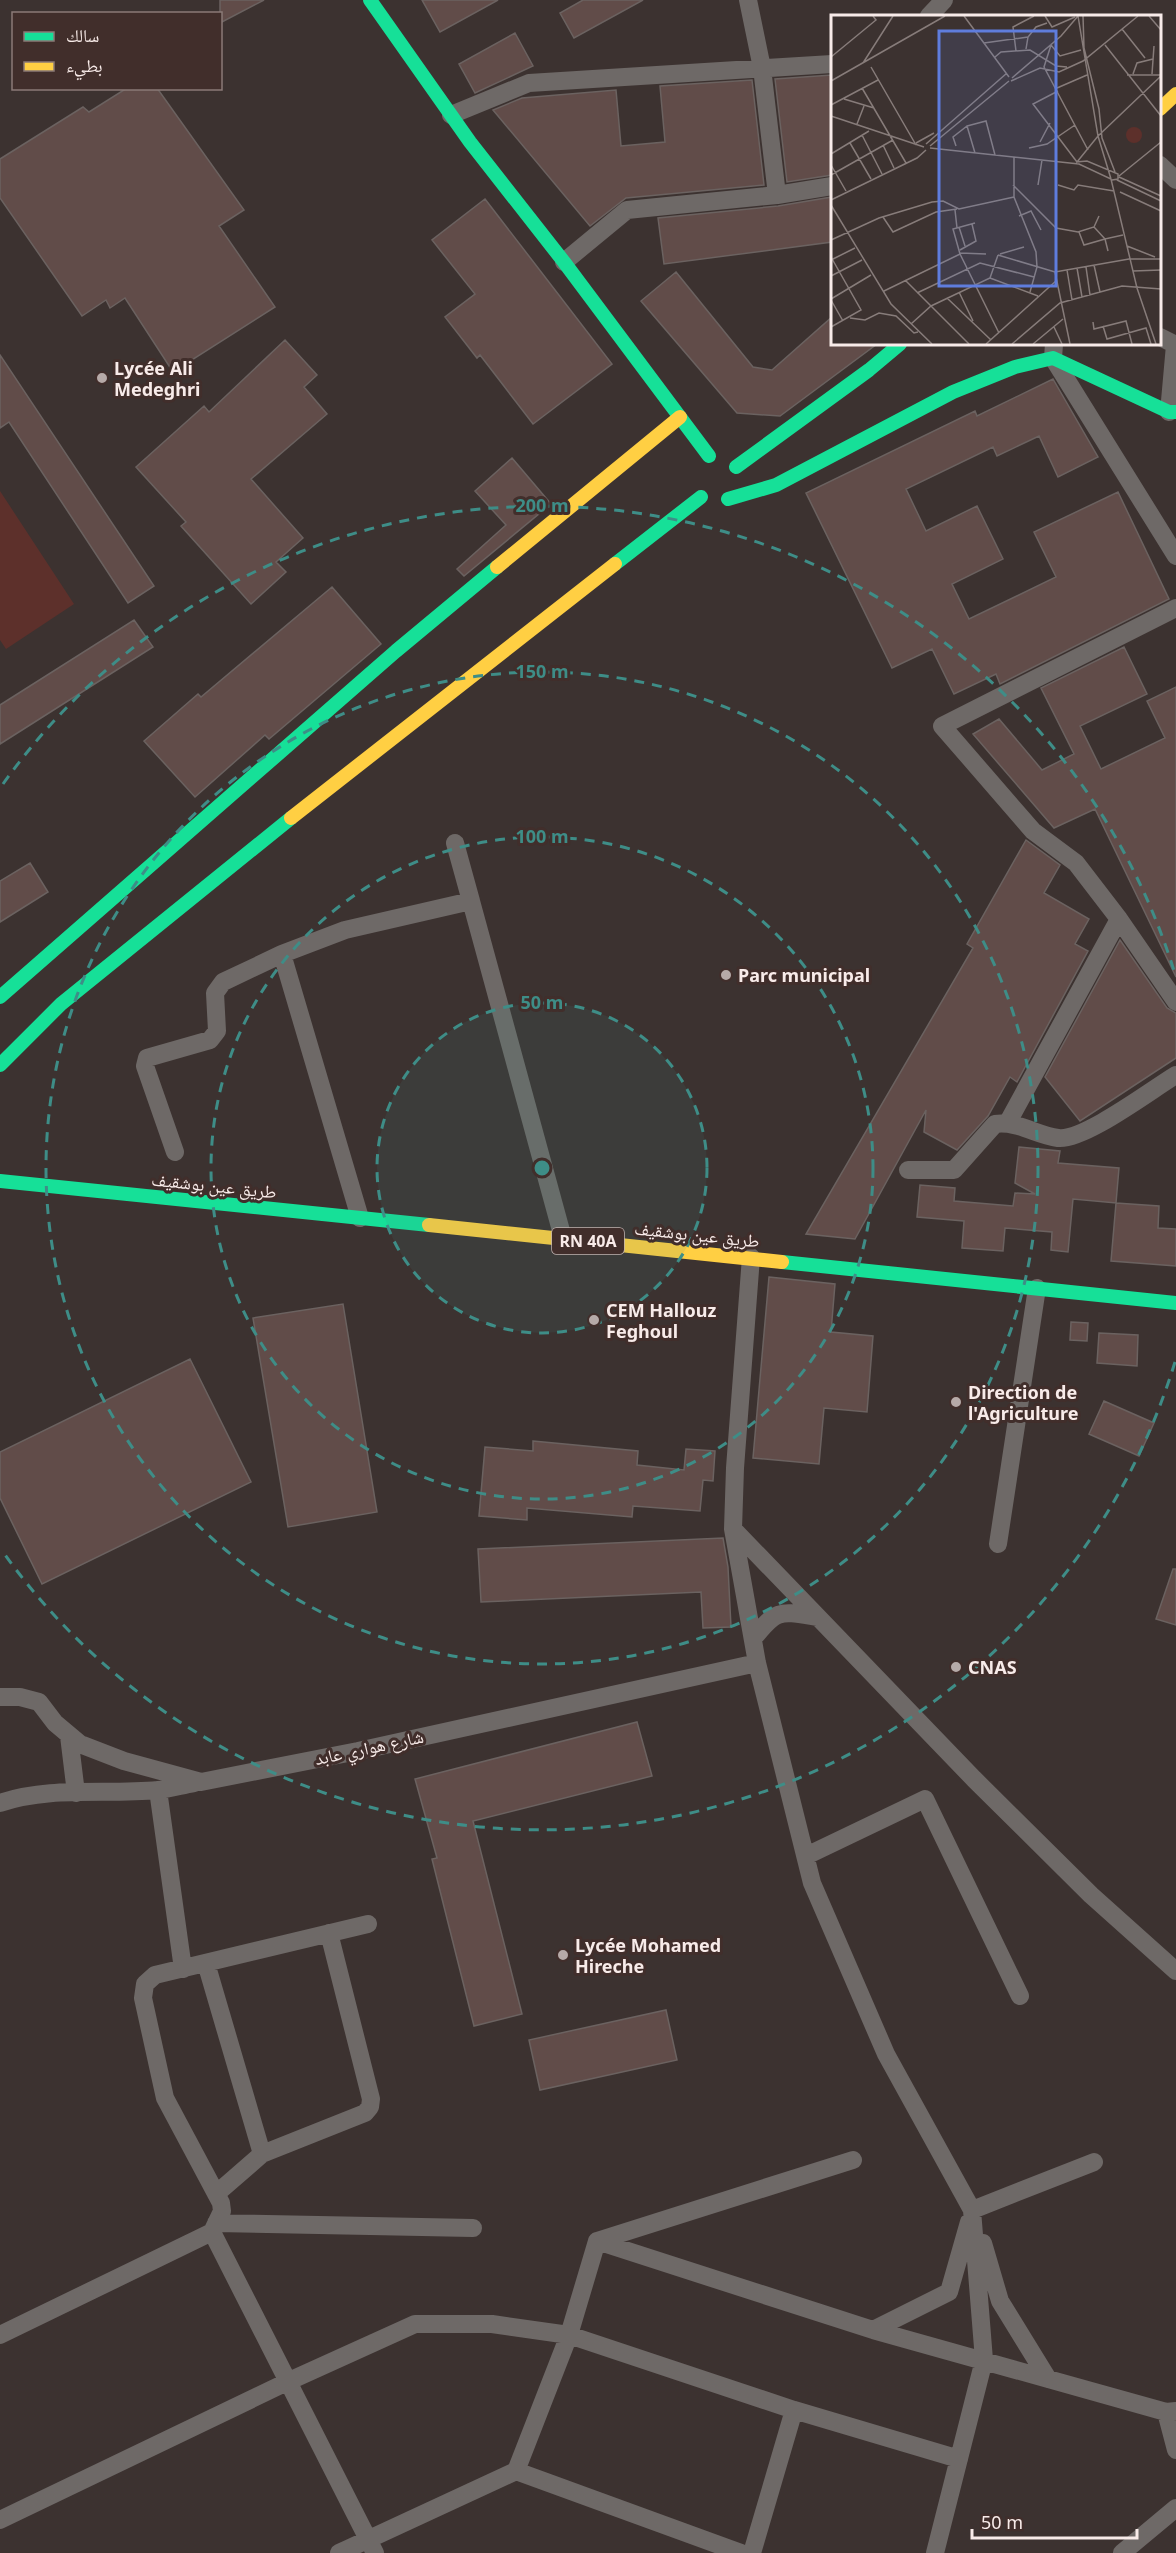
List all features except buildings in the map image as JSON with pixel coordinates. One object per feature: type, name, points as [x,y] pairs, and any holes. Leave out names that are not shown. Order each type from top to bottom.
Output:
[{"type":"street","points":[[370,0],[451,115],[709,456]]},
{"type":"street","points":[[748,0],[762,68],[777,195]]},
{"type":"street","points":[[930,15],[944,0]]},
{"type":"street","points":[[451,115],[529,83],[831,64]]},
{"type":"street","points":[[1161,109],[1176,94]]},
{"type":"street","points":[[1161,166],[1176,180]]},
{"type":"street","points":[[564,262],[627,210],[777,195],[831,186]]},
{"type":"street","points":[[693,483],[701,497],[714,502],[776,485],[953,392],[1054,351],[1172,412],[1176,345],[1161,338]]},
{"type":"street","points":[[736,467],[869,370],[899,345]]},
{"type":"street","points":[[1054,351],[1176,556]]},
{"type":"street","points":[[0,996],[396,651],[680,417]]},
{"type":"street","points":[[696,466],[709,456],[724,457],[736,467],[738,485],[728,499]]},
{"type":"street","points":[[0,1065],[61,1004],[436,702],[701,497]]},
{"type":"street","points":[[1176,608],[942,726],[1033,831],[1076,863],[1119,919],[1176,1002]]},
{"type":"street","points":[[455,843],[563,1238]]},
{"type":"street","points":[[175,1152],[145,1066],[147,1058],[210,1040],[217,1031],[215,993],[224,982],[282,954],[345,930],[471,901]]},
{"type":"street","points":[[1008,1122],[1119,919]]},
{"type":"street","points":[[282,954],[360,1218]]},
{"type":"street","points":[[0,990],[21,978]]},
{"type":"street","points":[[908,1170],[954,1170],[995,1124],[1008,1122],[1059,1138],[1081,1135],[1176,1075]]},
{"type":"street","name":"طريق عين بوشقيف","points":[[0,1181],[1176,1303]]},
{"type":"street","points":[[750,1257],[735,1468],[733,1529],[758,1663],[812,1883],[886,2054],[972,2210],[1000,2301],[1048,2379]]},
{"type":"street","points":[[998,1544],[1037,1288]]},
{"type":"street","points":[[733,1529],[974,1779],[1091,1895],[1176,1971]]},
{"type":"street","points":[[753,1639],[771,1617],[788,1612],[818,1617]]},
{"type":"street","name":"شارع هواري عابد","points":[[0,1697],[20,1697],[39,1702],[55,1723],[80,1744],[124,1761],[201,1782],[370,1748],[758,1663]]},
{"type":"street","points":[[69,1736],[76,1793]]},
{"type":"street","points":[[0,1803],[15,1798],[158,1790],[201,1782]]},
{"type":"street","points":[[158,1790],[183,1969]]},
{"type":"street","points":[[806,1856],[925,1799],[1020,1996]]},
{"type":"street","points":[[214,2228],[222,2211],[216,2194],[165,2098],[143,1998],[145,1984],[155,1975],[368,1924]]},
{"type":"street","points":[[216,2194],[262,2154],[365,2113],[370,2108],[371,2099],[329,1934]]},
{"type":"street","points":[[206,1963],[262,2154]]},
{"type":"street","points":[[597,2241],[853,2160]]},
{"type":"street","points":[[972,2210],[1094,2162]]},
{"type":"street","points":[[873,2330],[949,2292],[972,2210]]},
{"type":"street","points":[[935,2553],[984,2360],[972,2210]]},
{"type":"street","points":[[214,2228],[287,2382],[371,2546]]},
{"type":"street","points":[[0,2335],[214,2228],[473,2228]]},
{"type":"street","points":[[597,2241],[873,2330],[1171,2412],[1176,2450]]},
{"type":"street","points":[[339,2553],[371,2546],[516,2471],[569,2335],[597,2241]]},
{"type":"street","points":[[0,2520],[287,2382],[415,2324],[492,2324],[569,2335],[794,2410],[959,2459]]},
{"type":"street","points":[[752,2553],[794,2410]]},
{"type":"street","points":[[516,2471],[741,2553]]},
{"type":"street","points":[[1122,2553],[1176,2508]]},
{"type":"shaded area","points":[[0,491],[74,604],[6,649],[0,640]]},
{"type":"traffic: fast","points":[[370,0],[470,142],[564,262],[709,456]]},
{"type":"traffic: fast","points":[[736,467],[869,370],[899,345]]},
{"type":"traffic: fast","points":[[728,499],[776,485],[953,392],[1015,367],[1053,358],[1169,412],[1176,412]]},
{"type":"traffic: fast","points":[[615,564],[701,497]]},
{"type":"traffic: fast","points":[[0,997],[396,651],[497,567]]},
{"type":"traffic: fast","points":[[0,1065],[61,1004],[291,818]]},
{"type":"traffic: fast","points":[[0,1181],[429,1225]]},
{"type":"traffic: fast","points":[[782,1262],[1176,1303]]},
{"type":"traffic: slow","points":[[1161,108],[1176,94]]},
{"type":"traffic: slow","points":[[497,567],[680,417]]},
{"type":"traffic: slow","points":[[291,818],[615,564]]},
{"type":"traffic: slow","points":[[429,1225],[782,1262]]},
{"type":"place","name":"Lycée Ali Medeghri","points":[[102,378]]},
{"type":"place","name":"Parc municipal","points":[[726,975]]},
{"type":"place","name":"CEM Hallouz Feghoul","points":[[594,1320]]},
{"type":"place","name":"Direction de l'Agriculture","points":[[956,1402]]},
{"type":"place","name":"CNAS","points":[[956,1667]]},
{"type":"place","name":"Lycée Mohamed Hireche","points":[[563,1955]]}]
